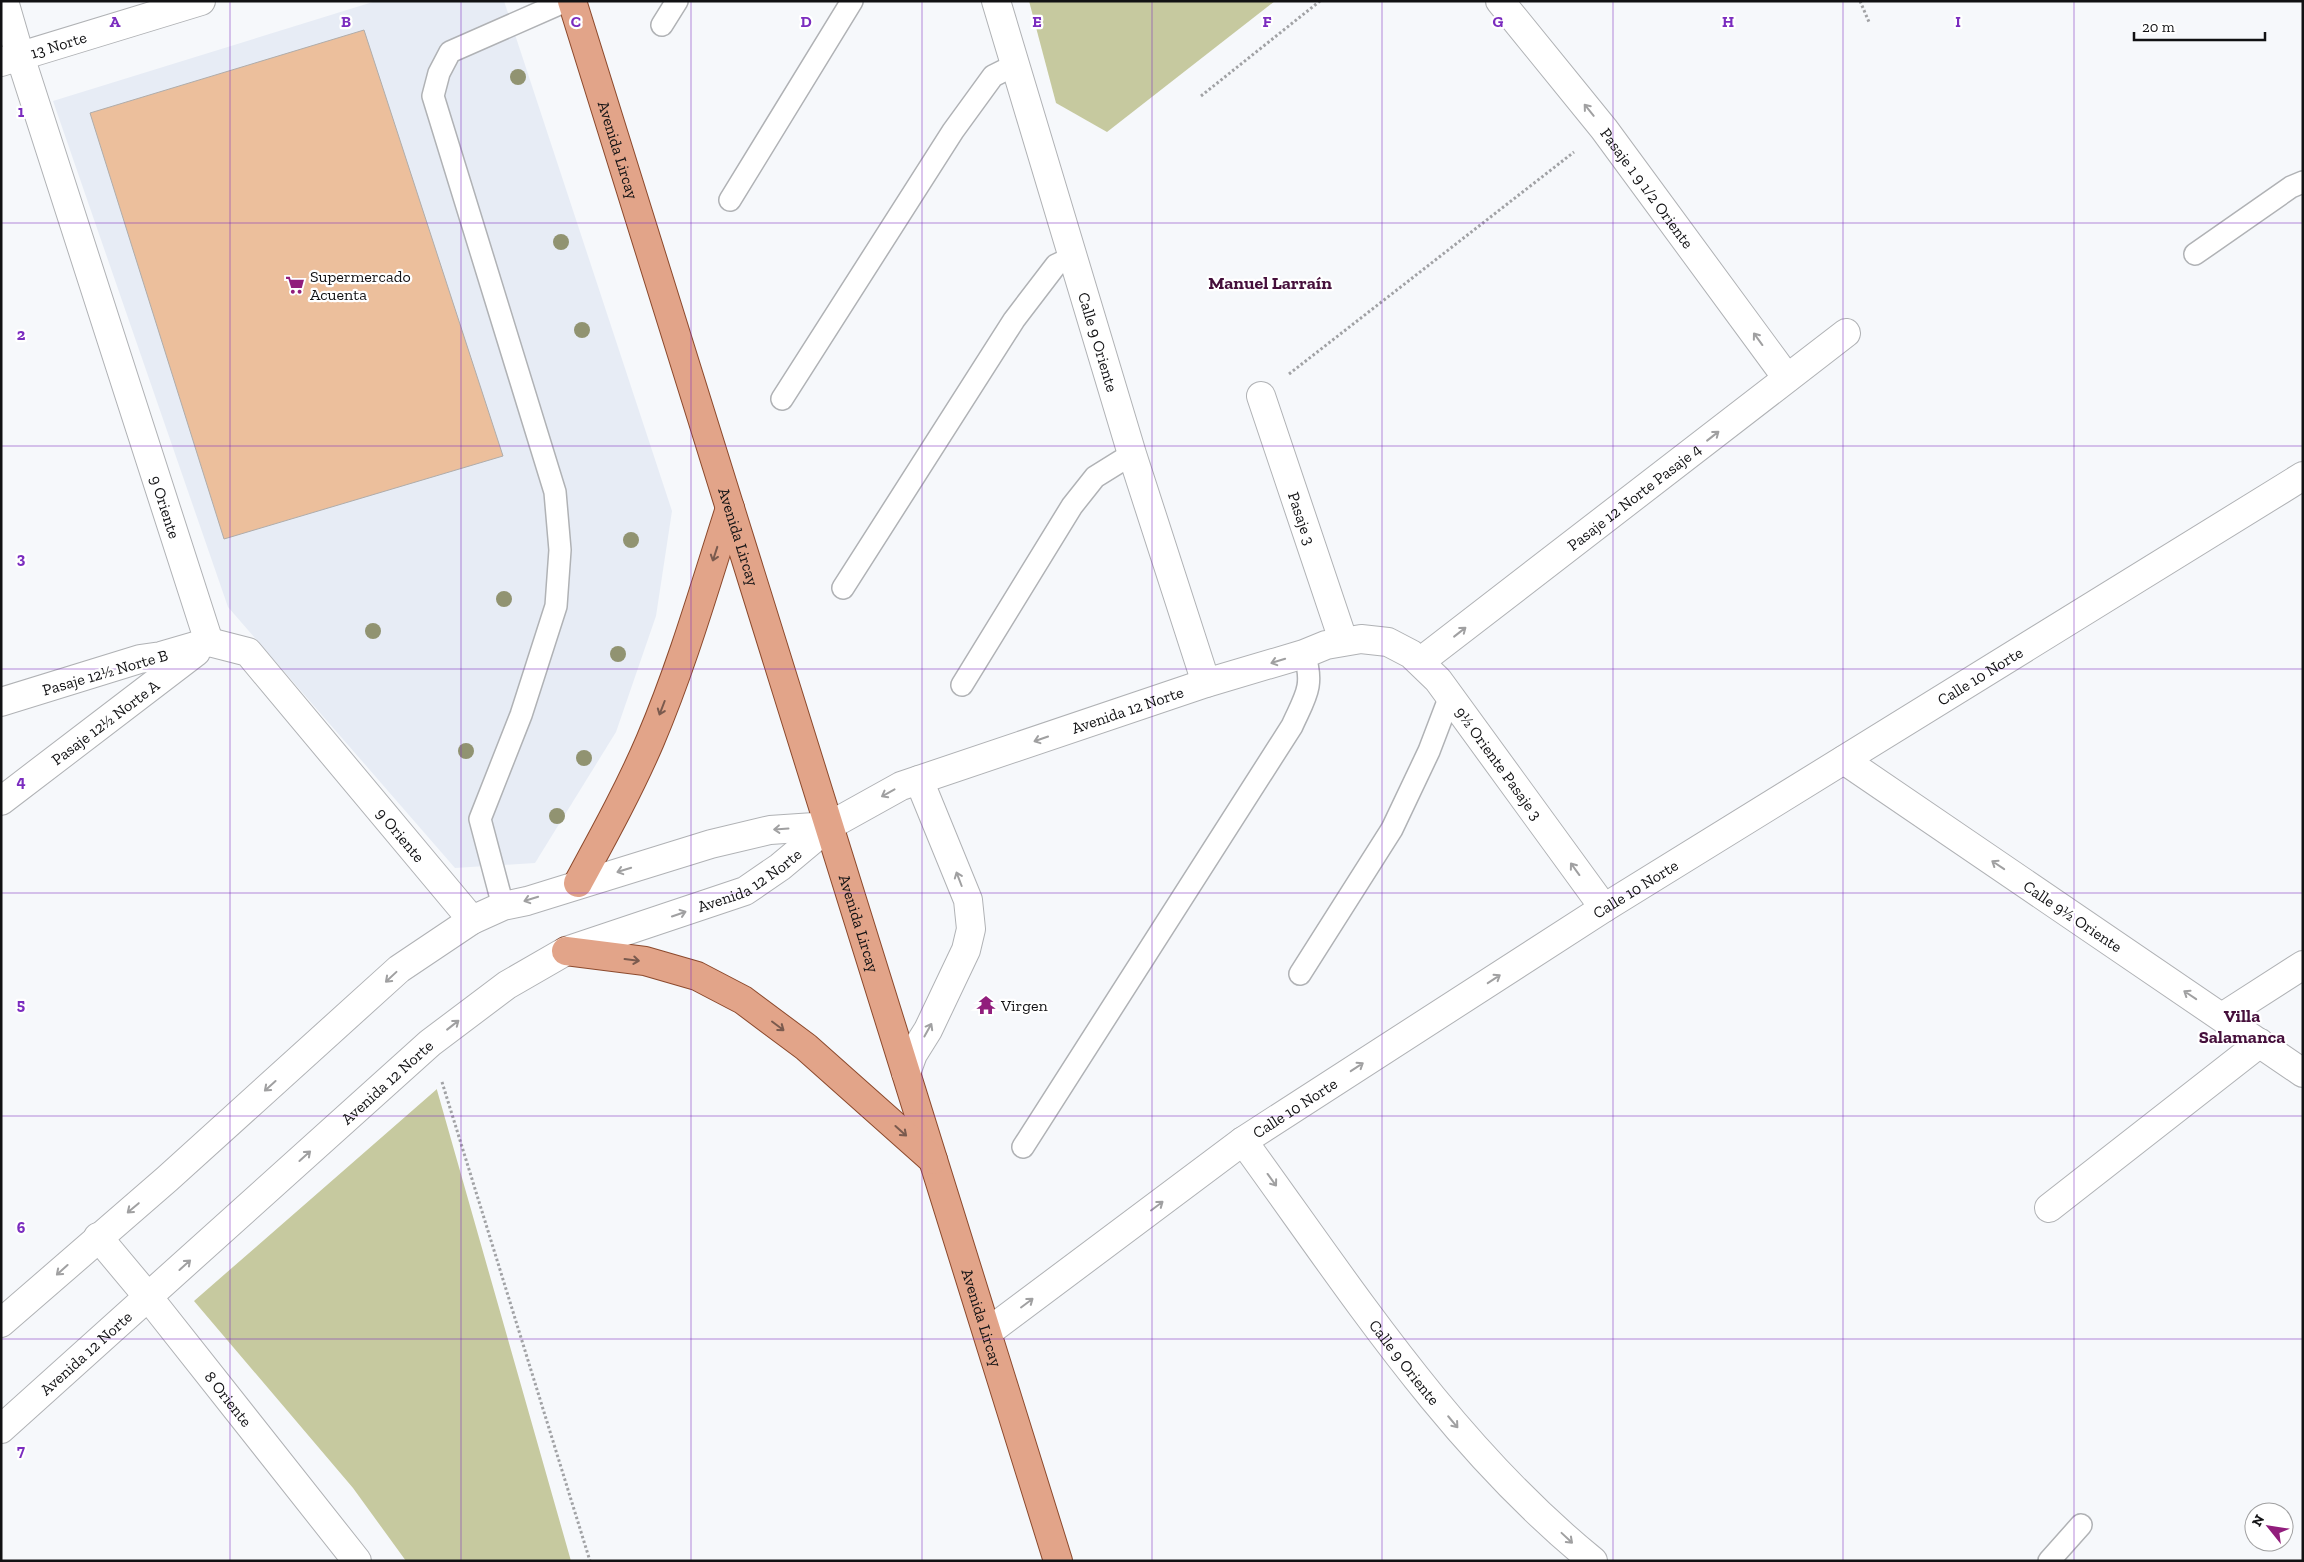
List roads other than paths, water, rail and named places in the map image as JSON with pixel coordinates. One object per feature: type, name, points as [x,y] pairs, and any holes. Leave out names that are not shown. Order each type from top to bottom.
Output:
[{"type":"main road","name":"Avenida Lircay","points":[[572,1],[1058,1561]]},
{"type":"main road","points":[[578,883],[622,800],[650,741],[675,673],[730,508]]},
{"type":"main road","points":[[566,951],[645,961],[696,976],[743,1000],[806,1047],[933,1160]]},
{"type":"street","name":"9 Oriente","points":[[4,1],[11,59],[209,642],[248,652],[472,920]]},
{"type":"street","name":"13 Norte","points":[[11,59],[201,1]]},
{"type":"street","name":"Calle 9 Oriente","points":[[996,1],[1017,64],[1132,454],[1206,683]]},
{"type":"street","name":"Pasaje 1 9 1/2 Oriente","points":[[1500,1],[1604,129],[1787,378]]},
{"type":"street","name":"Pasaje 12 Norte Pasaje 4","points":[[1421,661],[1846,332]]},
{"type":"street","name":"Pasaje 3","points":[[1261,396],[1343,640]]},
{"type":"street","name":"Calle 10 Norte","points":[[988,1332],[1243,1141],[1604,908],[2303,476]]},
{"type":"street","name":"Avenida 12 Norte","points":[[1,1429],[149,1298],[430,1043],[507,985],[566,951],[745,891],[780,867],[829,826],[901,786],[1206,683],[1304,654],[1343,640],[1376,640]]},
{"type":"street","name":"9½ Oriente Pasaje 3","points":[[1376,640],[1401,648],[1421,661],[1450,696],[1604,908]]},
{"type":"street","name":"Pasaje 12½ Norte B","points":[[1,702],[140,659],[161,656],[209,642]]},
{"type":"street","name":"Pasaje 12½ Norte A","points":[[1,802],[209,642]]},
{"type":"street","name":"Calle 9½ Oriente","points":[[1844,760],[2303,1073]]},
{"type":"street","points":[[906,1073],[913,1054],[928,1030],[966,950],[971,928],[968,900],[920,780]]},
{"type":"street","name":"Avenida 12 Norte","points":[[1,1323],[167,1179],[400,969],[472,920],[503,906],[527,901],[578,883],[711,844],[770,830],[829,826]]},
{"type":"street","points":[[2222,1017],[2303,965]]},
{"type":"street","points":[[2049,1208],[2260,1043]]},
{"type":"street","name":"Calle 9 Oriente","points":[[1243,1141],[1422,1385],[1468,1440],[1517,1492],[1593,1561]]},
{"type":"street","name":"8 Oriente","points":[[98,1237],[149,1298],[357,1561]]},
{"type":"lane","points":[[503,906],[480,819],[521,715],[556,606],[560,550],[556,501],[552,482],[433,96],[439,73],[450,52],[566,1]]},
{"type":"lane","points":[[662,25],[677,1]]},
{"type":"lane","points":[[730,200],[852,1]]},
{"type":"lane","points":[[782,399],[953,131],[993,76],[1017,64]]},
{"type":"lane","points":[[2195,254],[2290,187],[2303,182]]},
{"type":"lane","points":[[844,588],[1014,320],[1056,265],[1073,256]]},
{"type":"lane","points":[[962,685],[1077,498],[1095,477],[1132,454]]},
{"type":"lane","points":[[1023,1147],[1292,726],[1309,687],[1309,669],[1304,654]]},
{"type":"lane","points":[[1300,974],[1392,829],[1429,750],[1450,696]]},
{"type":"lane","points":[[2049,1561],[2081,1525]]},
{"type":"place","name":"Supermercado Acuenta","points":[[295,285]]},
{"type":"place","name":"Virgen","points":[[986,1005]]},
{"type":"district","name":"Manuel Larraín","points":[[1270,283]]},
{"type":"district","name":"Villa Salamanca","points":[[2242,1026]]}]
